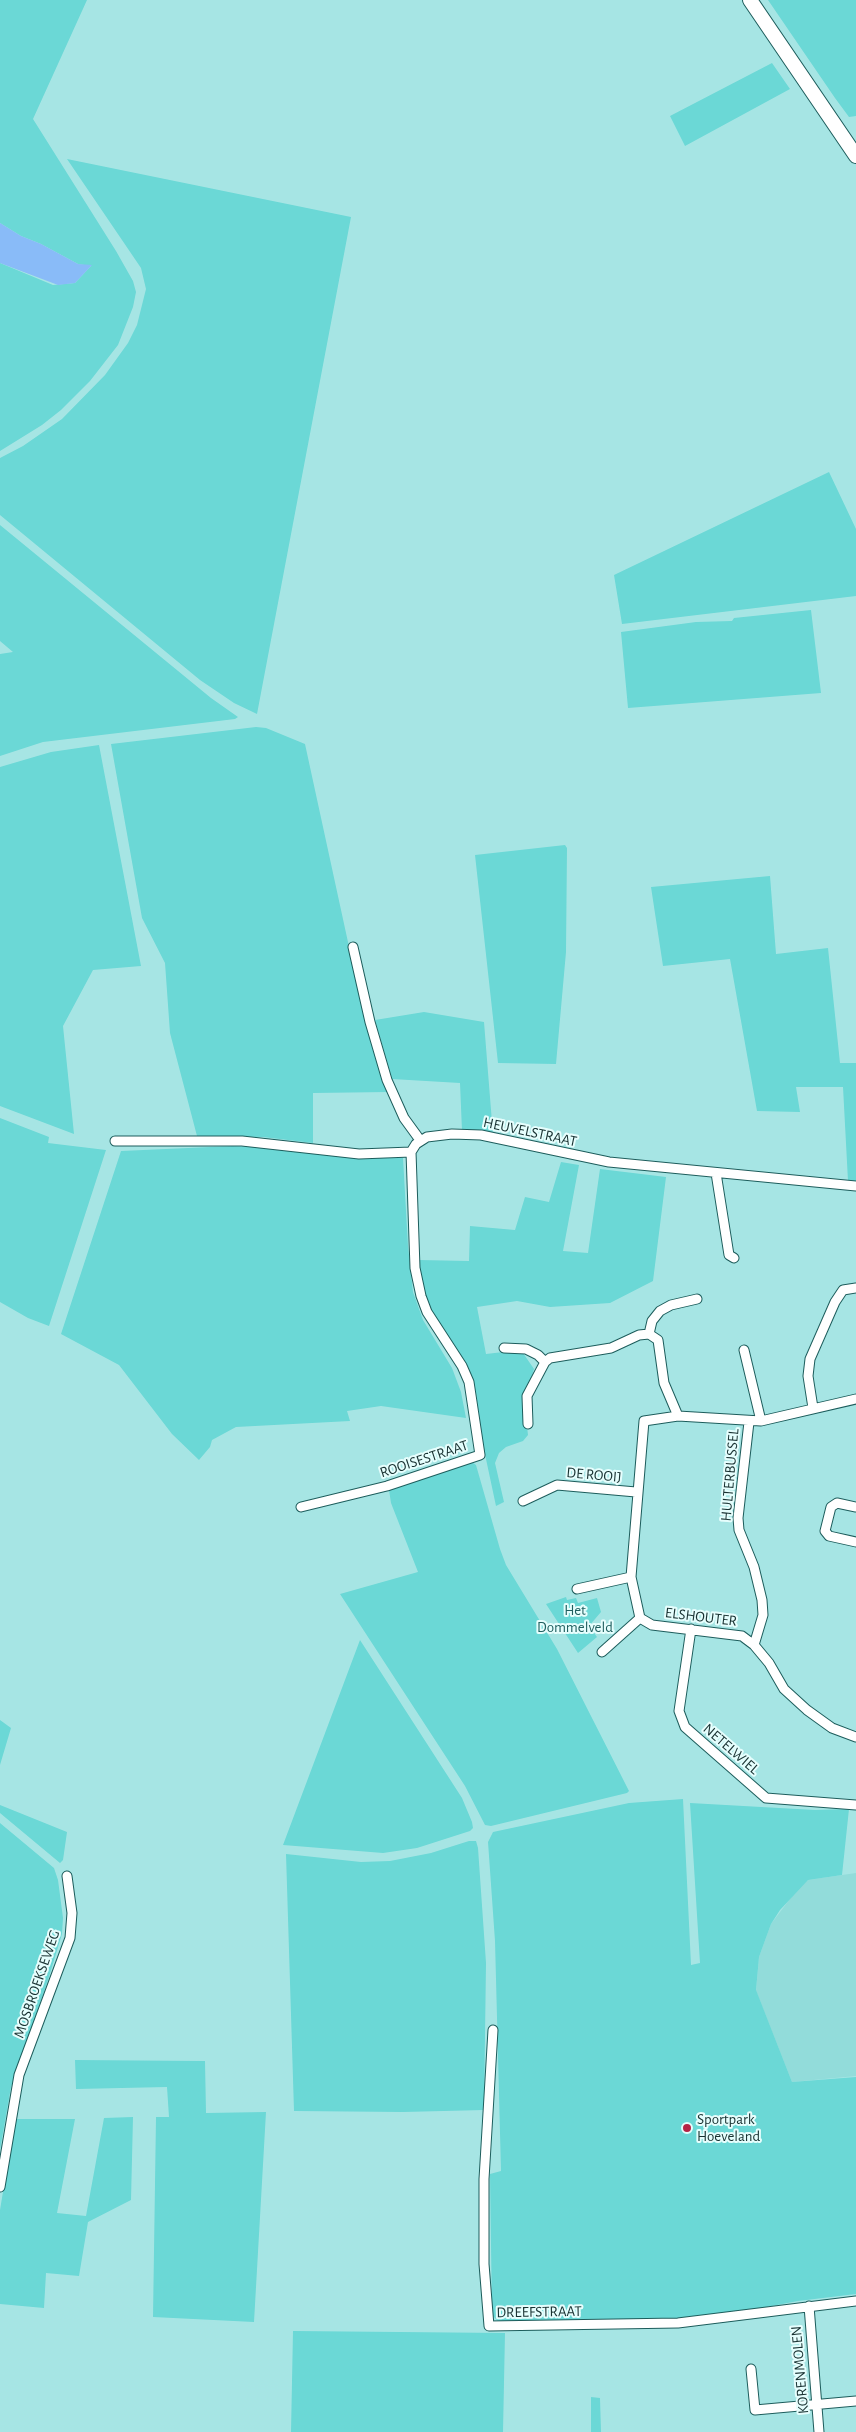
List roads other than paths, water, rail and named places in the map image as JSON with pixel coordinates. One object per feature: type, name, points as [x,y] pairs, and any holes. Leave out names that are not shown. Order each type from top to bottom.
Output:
[{"type":"main road","points":[[750,0],[844,129],[856,156]]},
{"type":"street","points":[[115,1141],[242,1141],[360,1154],[411,1152],[420,1140],[404,1118],[387,1080],[370,1022],[353,947]]},
{"type":"street","name":"HEUVELSTRAAT","points":[[420,1140],[427,1137],[452,1134],[481,1135],[610,1162],[856,1186]]},
{"type":"street","name":"ROOISESTRAAT","points":[[301,1507],[387,1486],[480,1455],[469,1382],[462,1366],[427,1312],[421,1296],[415,1268],[411,1152]]},
{"type":"street","points":[[716,1173],[729,1255],[734,1258]]},
{"type":"street","points":[[812,1408],[808,1376],[810,1360],[835,1302],[843,1290],[856,1288]]},
{"type":"street","points":[[649,1334],[652,1320],[660,1311],[671,1305],[697,1300]]},
{"type":"street","points":[[528,1424],[527,1396],[545,1362],[550,1358],[611,1348],[639,1335],[649,1334],[658,1340],[664,1383],[678,1416]]},
{"type":"street","points":[[504,1348],[526,1350],[538,1355],[545,1362]]},
{"type":"street","points":[[744,1350],[761,1421]]},
{"type":"street","points":[[602,1652],[640,1618],[631,1577],[636,1492],[644,1421],[678,1416],[749,1422],[761,1421],[856,1399]]},
{"type":"street","name":"HULTERBUSSEL","points":[[749,1422],[738,1518],[739,1530],[754,1567],[762,1600],[763,1615],[754,1645]]},
{"type":"street","name":"DE ROOIJ","points":[[523,1501],[557,1485],[636,1492]]},
{"type":"street","points":[[856,1507],[837,1503],[831,1507],[825,1531],[829,1536],[856,1542]]},
{"type":"street","points":[[577,1589],[631,1577]]},
{"type":"street","name":"ELSHOUTER","points":[[640,1618],[652,1625],[742,1636],[754,1645],[769,1663],[784,1689],[807,1710],[832,1728],[856,1736]]},
{"type":"street","name":"NETELWIEL","points":[[691,1629],[679,1711],[685,1727],[766,1798],[856,1805]]},
{"type":"street","name":"MOSBROEKSEWEG","points":[[0,2187],[20,2075],[70,1938],[72,1913],[67,1876]]},
{"type":"street","name":"DREEFSTRAAT","points":[[493,2030],[484,2179],[484,2264],[489,2326],[678,2323],[856,2301]]},
{"type":"street","name":"KORENMOLEN","points":[[809,2306],[819,2432]]},
{"type":"street","points":[[751,2370],[755,2410],[856,2401]]},
{"type":"place","name":"Sportpark Hoeveland","points":[[687,2128]]},
{"type":"park label","name":"Het Dommelveld","points":[[575,1618]]}]
